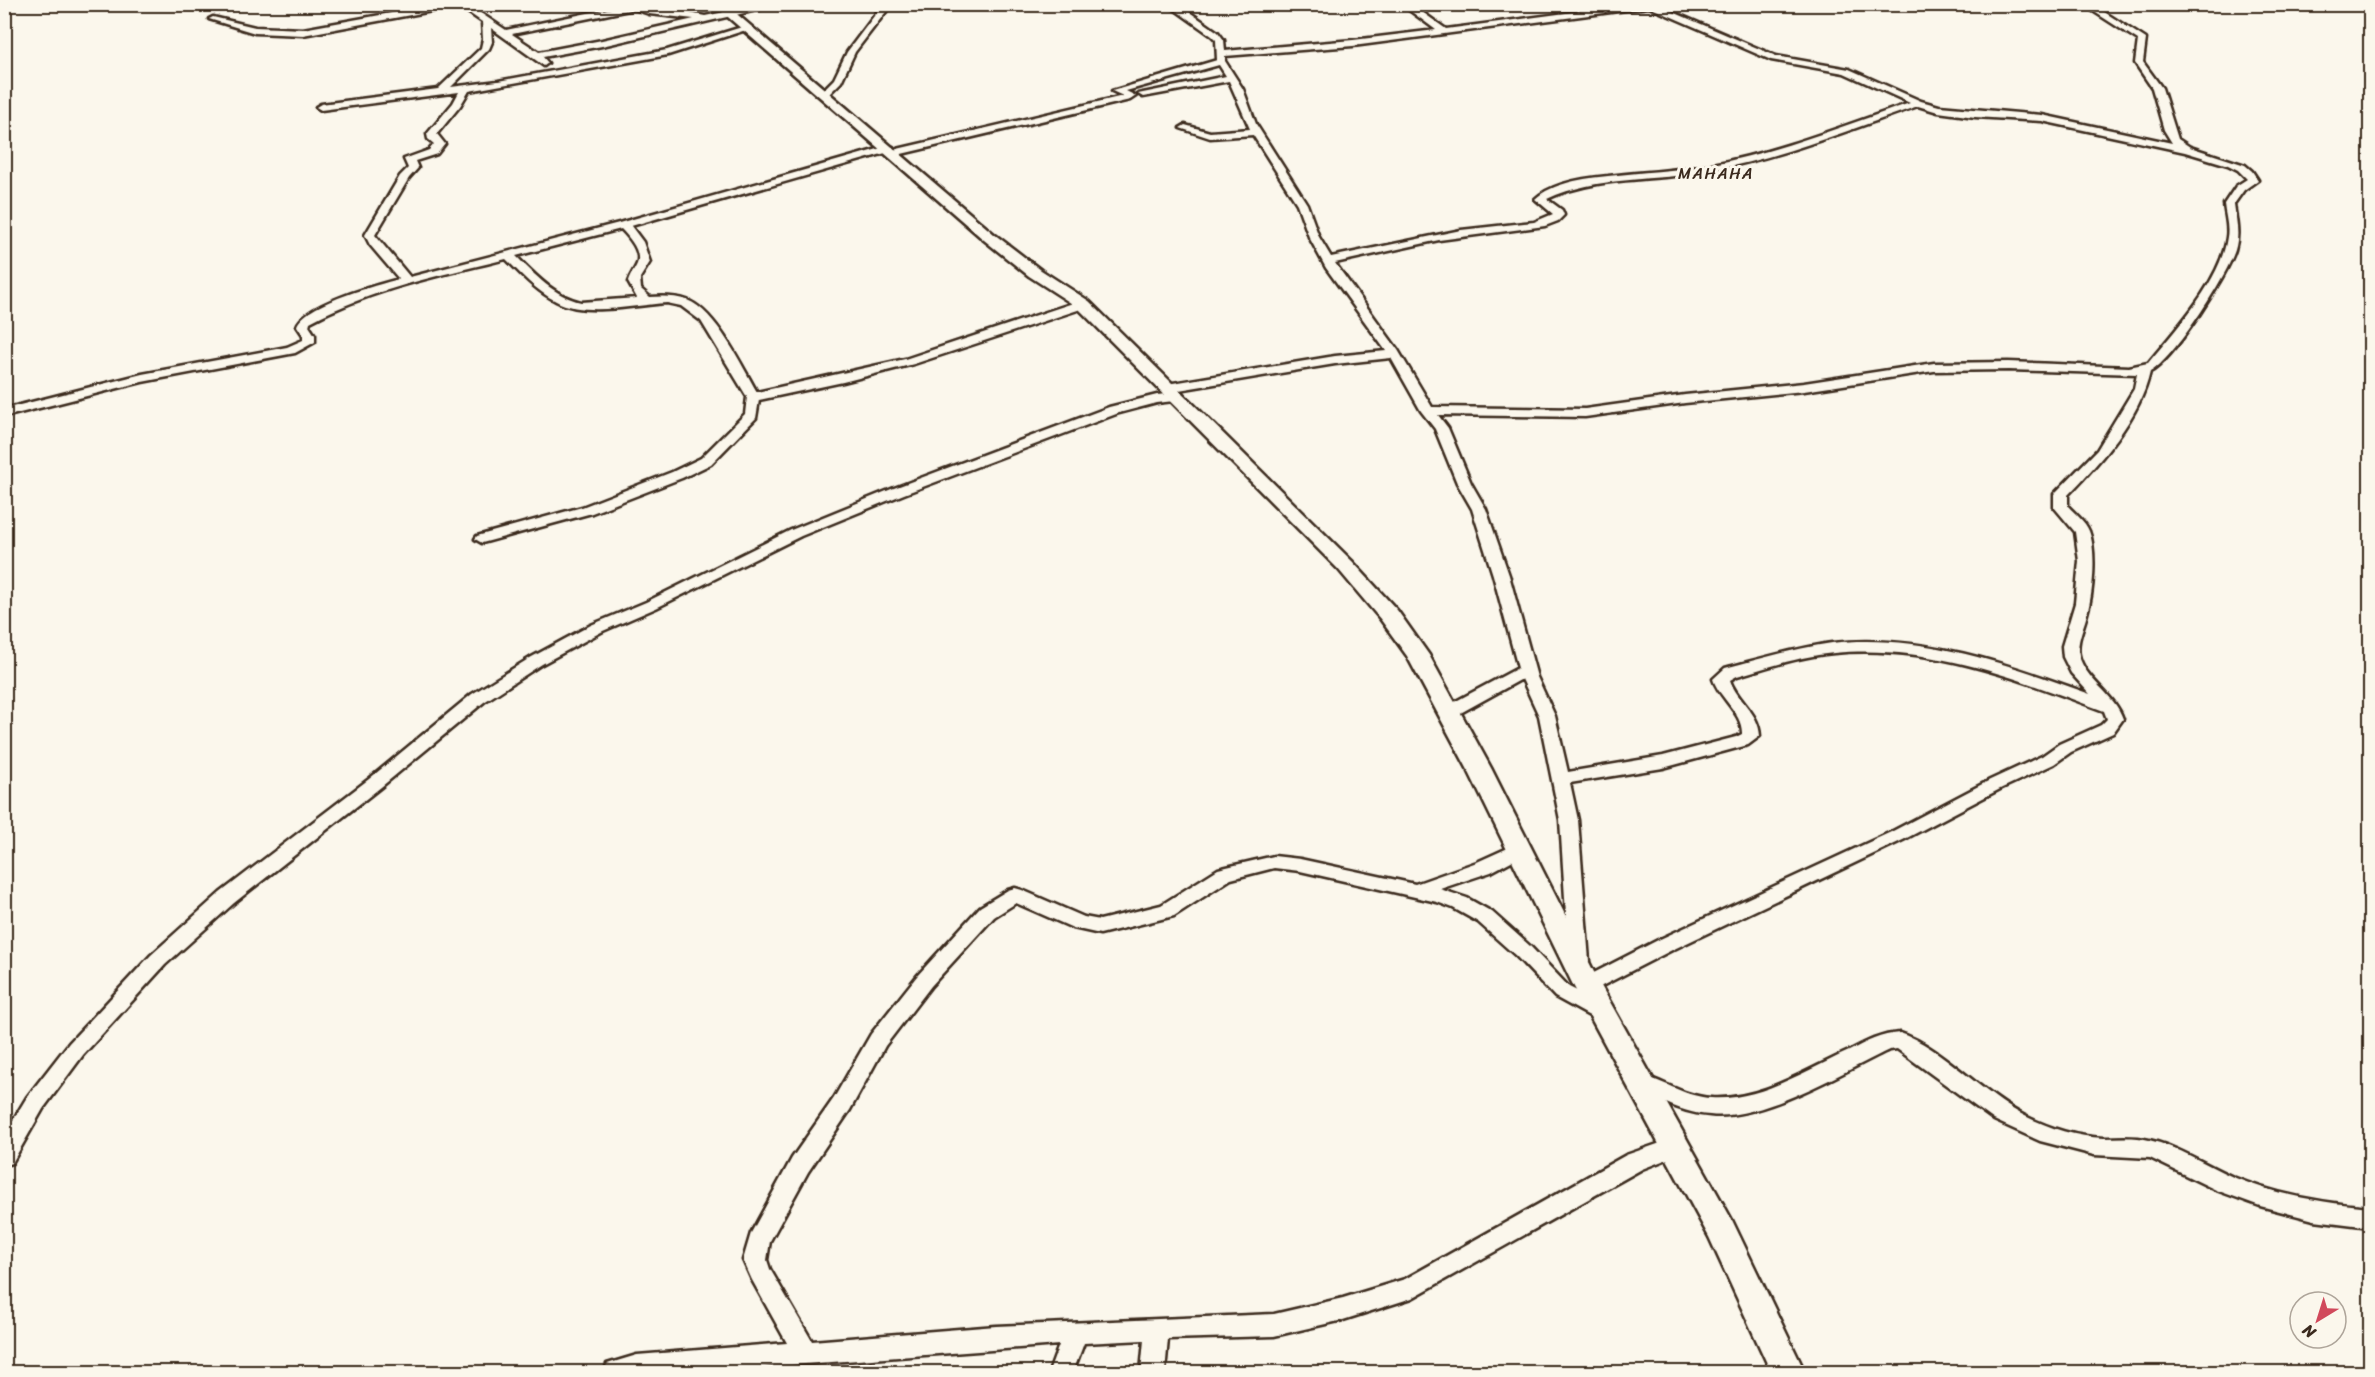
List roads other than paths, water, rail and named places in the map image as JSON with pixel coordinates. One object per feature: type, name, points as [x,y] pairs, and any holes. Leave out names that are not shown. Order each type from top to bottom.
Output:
[{"type":"main road","points":[[721,13],[745,29],[824,94],[989,237],[1035,273],[1083,304],[1340,560],[1389,615],[1418,655],[1449,712],[1584,978],[1721,1230],[1788,1372]]},
{"type":"street","points":[[213,19],[255,30],[303,32],[459,4],[537,55],[552,73]]},
{"type":"street","points":[[537,55],[721,13],[779,4]]},
{"type":"street","points":[[824,94],[838,80],[851,52],[888,4]]},
{"type":"street","points":[[1171,4],[1215,34],[1220,40],[1221,58],[1238,89],[1256,132],[1302,204],[1314,237],[1394,354],[1428,411],[1441,428],[1464,483],[1479,509],[1501,575],[1527,670],[1547,716],[1569,820],[1584,978],[1665,945],[1897,836],[1996,784],[2048,760],[2065,748],[2107,729],[2115,719],[2111,707],[2077,670],[2071,657],[2070,646],[2083,603],[2086,561],[2082,531],[2061,507],[2061,494],[2102,452],[2140,389],[2144,370]]},
{"type":"street","points":[[1405,4],[1445,32]]},
{"type":"street","points":[[2086,4],[2142,39],[2143,43],[2138,55],[2139,63],[2147,69],[2161,98],[2171,138],[2187,150]]},
{"type":"street","points":[[1131,96],[1117,91],[1221,58],[1654,5],[1767,55],[1791,62],[1846,71],[1918,103],[1956,112],[2042,118],[2187,150],[2235,165],[2246,170],[2253,180],[2240,188],[2229,204],[2233,239],[2223,264],[2189,319],[2160,357],[2152,366],[2144,370],[2008,366],[1935,367],[1804,387],[1685,399],[1585,413],[1428,411]]},
{"type":"street","points":[[504,33],[557,24],[635,6],[649,12],[721,13]]},
{"type":"street","points":[[441,91],[458,79],[486,51],[488,43],[486,20]]},
{"type":"street","points":[[321,107],[498,84],[668,52],[745,29]]},
{"type":"street","points":[[4,413],[131,380],[291,350],[309,342],[309,335],[303,326],[305,320],[311,315],[341,301],[407,281],[623,225],[891,151],[1131,96],[1231,78]]},
{"type":"street","points":[[407,281],[374,243],[370,235],[400,184],[413,168],[409,159],[433,152],[440,144],[433,139],[432,134],[457,104],[466,87]]},
{"type":"street","points":[[1329,261],[1462,232],[1518,227],[1551,220],[1559,215],[1558,212],[1540,199],[1559,189],[1596,180],[1679,174],[1747,159],[1801,146],[1918,103]]},
{"type":"street","points":[[1185,128],[1210,135],[1256,132]]},
{"type":"street","points":[[623,225],[636,237],[643,254],[644,262],[633,278],[633,283],[634,289],[647,300]]},
{"type":"street","points":[[482,539],[587,510],[677,475],[706,461],[751,415],[753,397],[706,319],[685,303],[667,299],[605,305],[569,304],[557,299],[508,255]]},
{"type":"street","points":[[753,397],[843,379],[931,355],[999,330],[1083,304]]},
{"type":"street","points":[[4,1155],[35,1103],[76,1049],[158,960],[227,898],[488,692],[536,661],[597,628],[651,605],[796,533],[1114,410],[1172,393],[1335,360],[1394,354]]},
{"type":"street","points":[[1561,779],[1663,762],[1742,741],[1751,736],[1752,729],[1749,720],[1729,699],[1721,679],[1731,672],[1833,648],[1911,648],[1973,660],[2111,707]]},
{"type":"street","points":[[1449,712],[1527,670]]},
{"type":"street","points":[[1414,891],[1484,867],[1519,849]]},
{"type":"street","points":[[806,1353],[760,1273],[755,1260],[759,1239],[800,1165],[842,1104],[878,1040],[924,981],[997,904],[1015,895],[1080,923],[1100,927],[1167,911],[1225,874],[1274,862],[1300,865],[1460,903],[1485,917],[1523,951],[1562,992],[1603,1014]]},
{"type":"street","points":[[1641,1083],[1675,1098],[1711,1107],[1749,1103],[1777,1094],[1886,1042],[1900,1041],[1991,1107],[2017,1122],[2075,1142],[2104,1147],[2127,1145],[2150,1149],[2178,1159],[2223,1183],[2265,1199],[2324,1214],[2370,1217]]},
{"type":"street","points":[[616,1372],[637,1366],[996,1337],[1274,1325],[1343,1309],[1412,1287],[1634,1162],[1675,1147]]},
{"type":"street","points":[[1154,1372],[1156,1329]]},
{"type":"street","points":[[1061,1372],[1075,1334]]},
{"type":"district","name":"MAHAHA","points":[[1716,173]]}]
